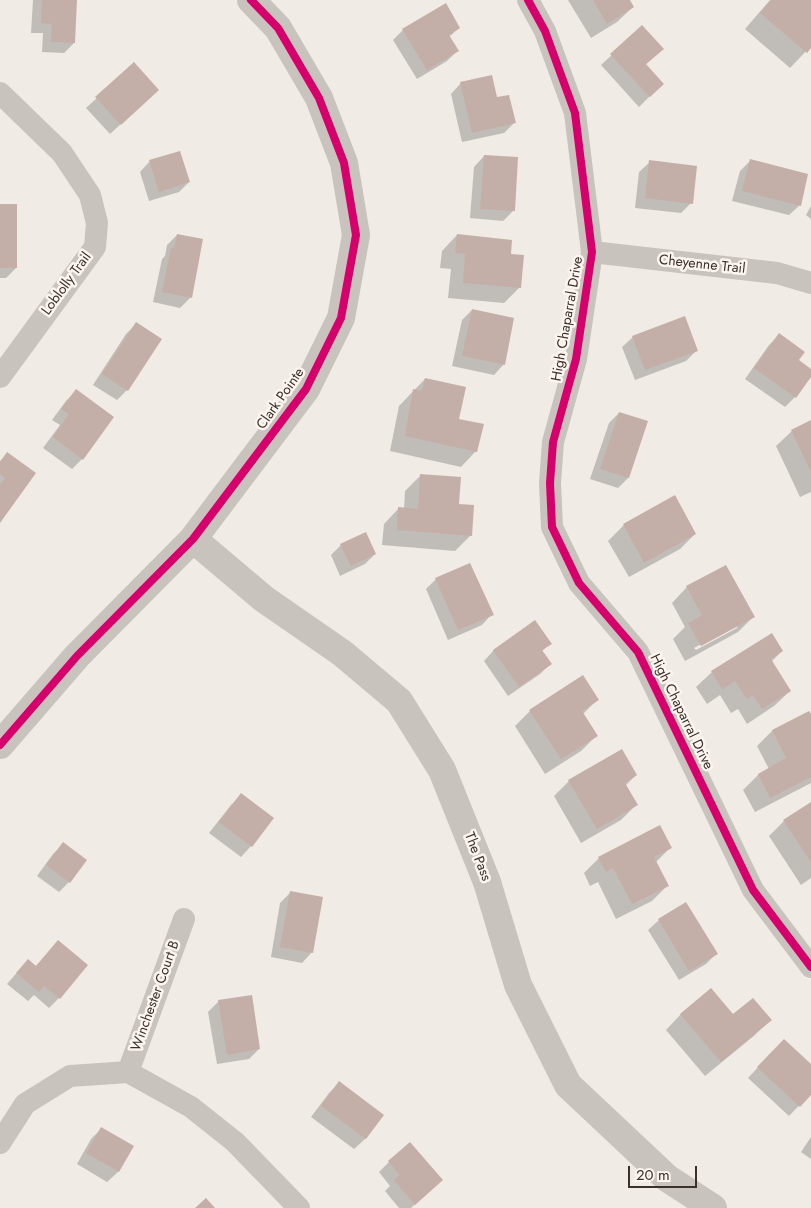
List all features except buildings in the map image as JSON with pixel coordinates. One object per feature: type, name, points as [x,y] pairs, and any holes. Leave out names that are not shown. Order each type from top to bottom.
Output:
[{"type":"street","name":"Clark Pointe","points":[[0,745],[77,656],[193,539],[306,389],[341,318],[356,235],[344,163],[319,98],[278,28],[251,0]]},
{"type":"street","name":"High Chaparral Drive","points":[[528,0],[545,31],[575,113],[592,252],[576,359],[554,442],[550,483],[552,527],[579,583],[638,652],[753,890],[811,967]]},
{"type":"street","name":"Loblolly Trail","points":[[0,93],[62,153],[90,195],[96,223],[94,247],[0,378]]},
{"type":"street","name":"Cheyenne Trail","points":[[592,252],[777,273],[811,283]]},
{"type":"street","name":"The Pass","points":[[193,539],[264,599],[342,653],[398,701],[442,770],[487,882],[518,986],[568,1085],[667,1178],[713,1208]]},
{"type":"street","name":"Winchester Court B","points":[[128,1072],[184,919]]},
{"type":"street","points":[[0,1143],[25,1104],[70,1076],[128,1072],[191,1107],[235,1142],[299,1208]]},
{"type":"cycle path","points":[[0,745],[77,656],[193,539],[306,389],[341,318],[356,235],[344,163],[319,98],[278,28],[251,0]]},
{"type":"cycle path","points":[[528,0],[545,31],[575,113],[592,252],[576,359],[553,442],[550,483],[552,527],[579,583],[638,652],[753,890],[811,967]]}]
